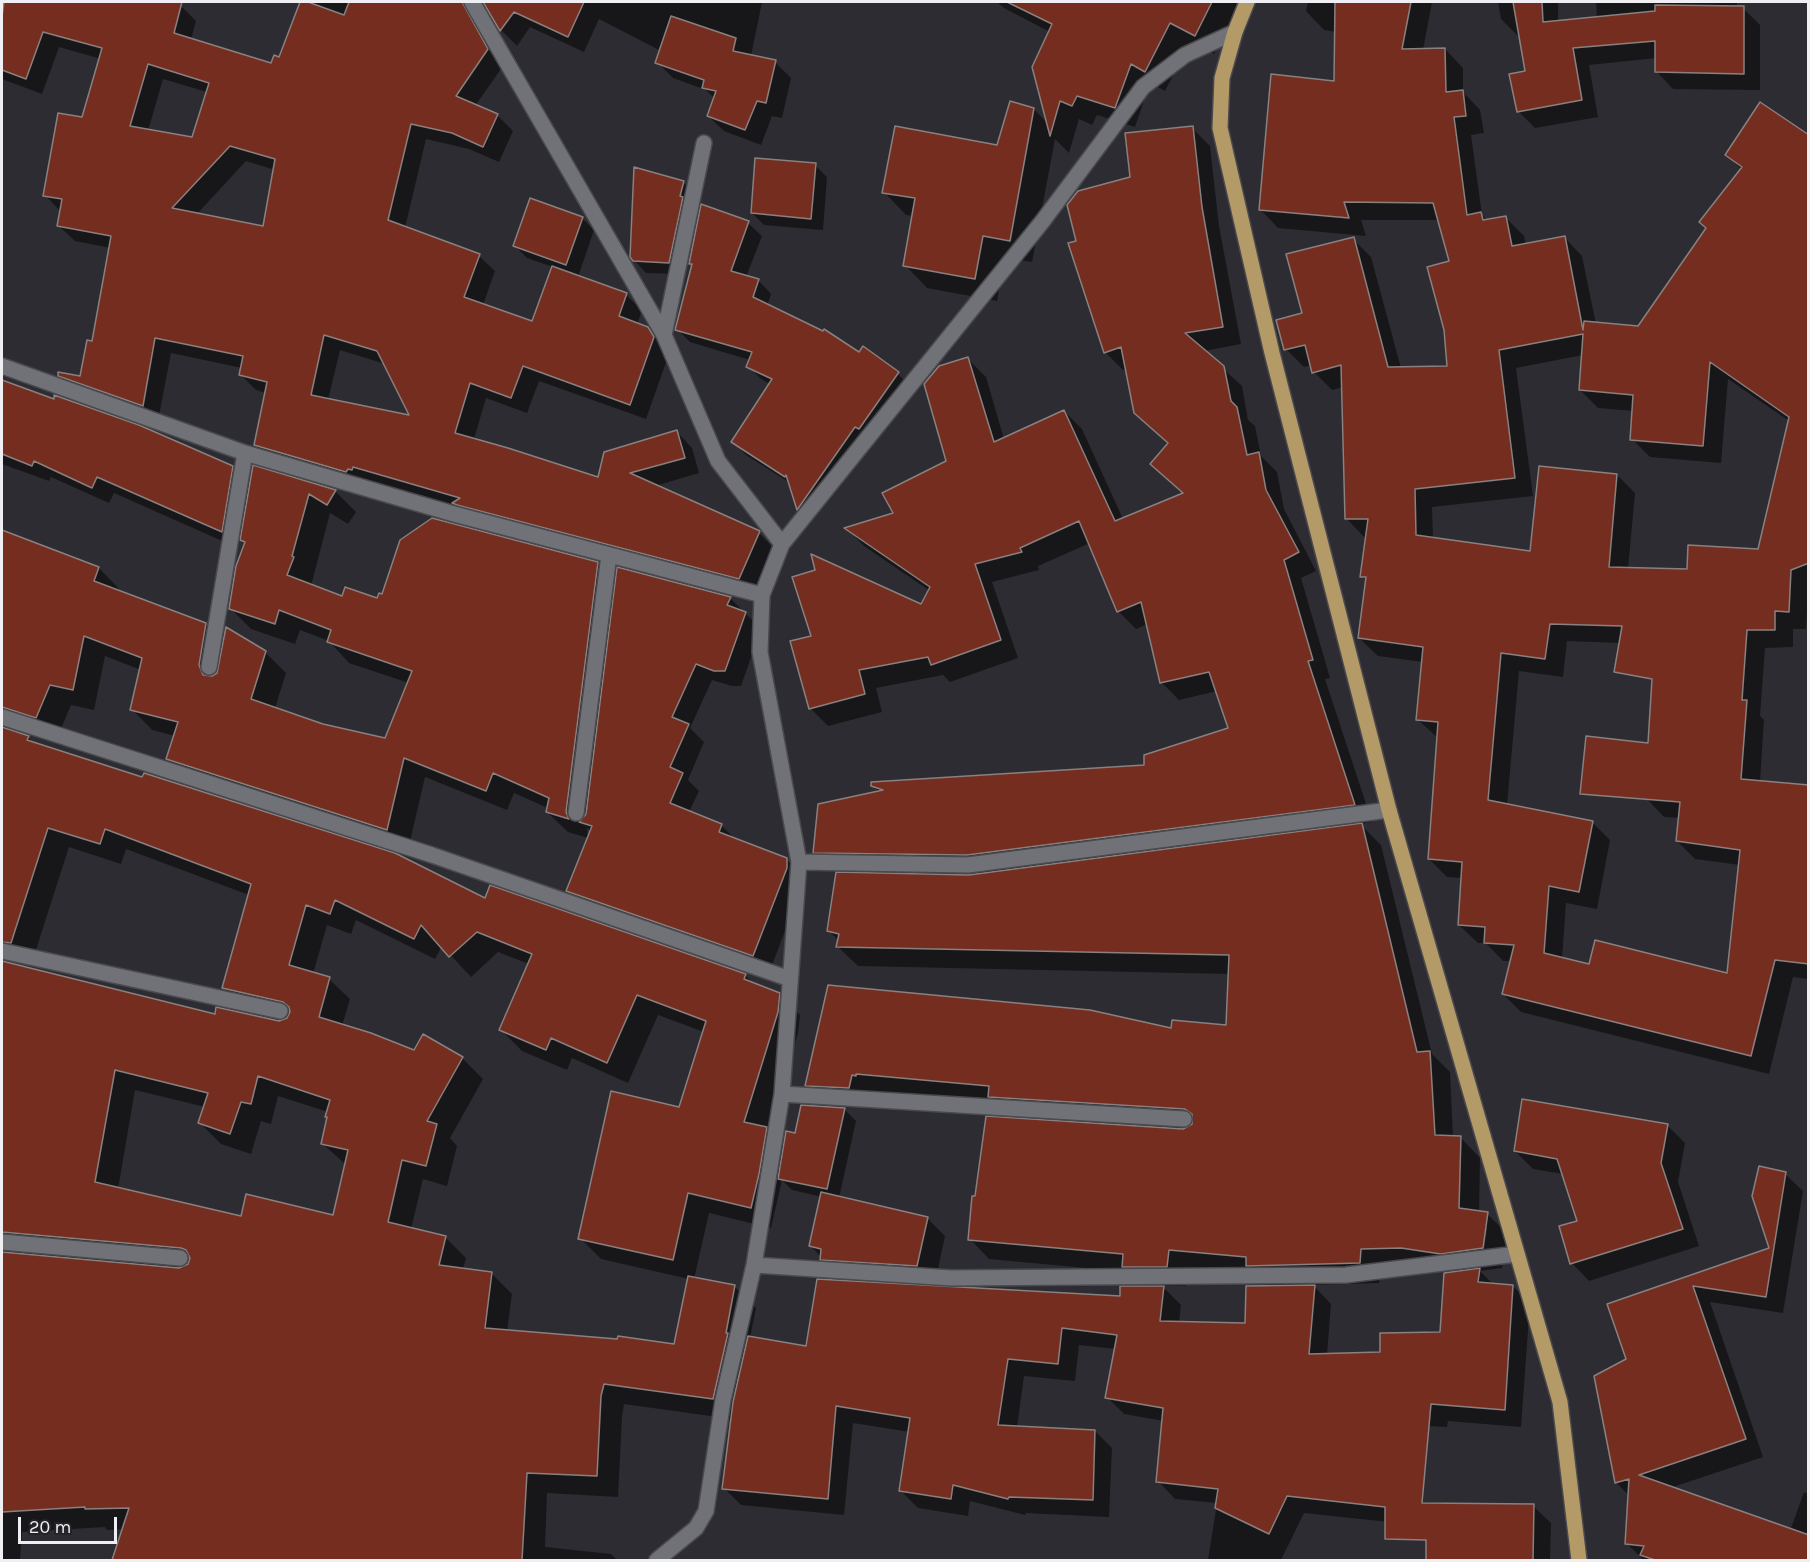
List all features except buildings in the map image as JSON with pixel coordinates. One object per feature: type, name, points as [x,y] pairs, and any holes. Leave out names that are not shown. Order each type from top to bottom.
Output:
[{"type":"main road","points":[[1247,2],[1235,32],[1222,78],[1220,128],[1275,364],[1389,810],[1560,1402],[1579,1560]]},
{"type":"street","points":[[472,2],[664,335],[718,461],[782,544]]},
{"type":"street","points":[[657,1560],[696,1528],[706,1511],[723,1400],[754,1265],[782,1094],[799,862],[760,652],[762,595],[782,544],[1042,222],[1143,87],[1185,55],[1235,32]]},
{"type":"street","points":[[664,335],[704,143]]},
{"type":"street","points":[[2,366],[245,453],[454,514],[762,595]]},
{"type":"street","points":[[209,667],[245,453]]},
{"type":"street","points":[[576,813],[609,555]]},
{"type":"street","points":[[2,717],[432,855],[790,979]]},
{"type":"street","points":[[799,862],[968,866],[1389,810]]},
{"type":"street","points":[[2,951],[280,1011]]},
{"type":"street","points":[[782,1094],[1184,1119]]},
{"type":"street","points":[[2,1242],[180,1258]]},
{"type":"street","points":[[754,1265],[951,1278],[1346,1275],[1517,1254]]}]
